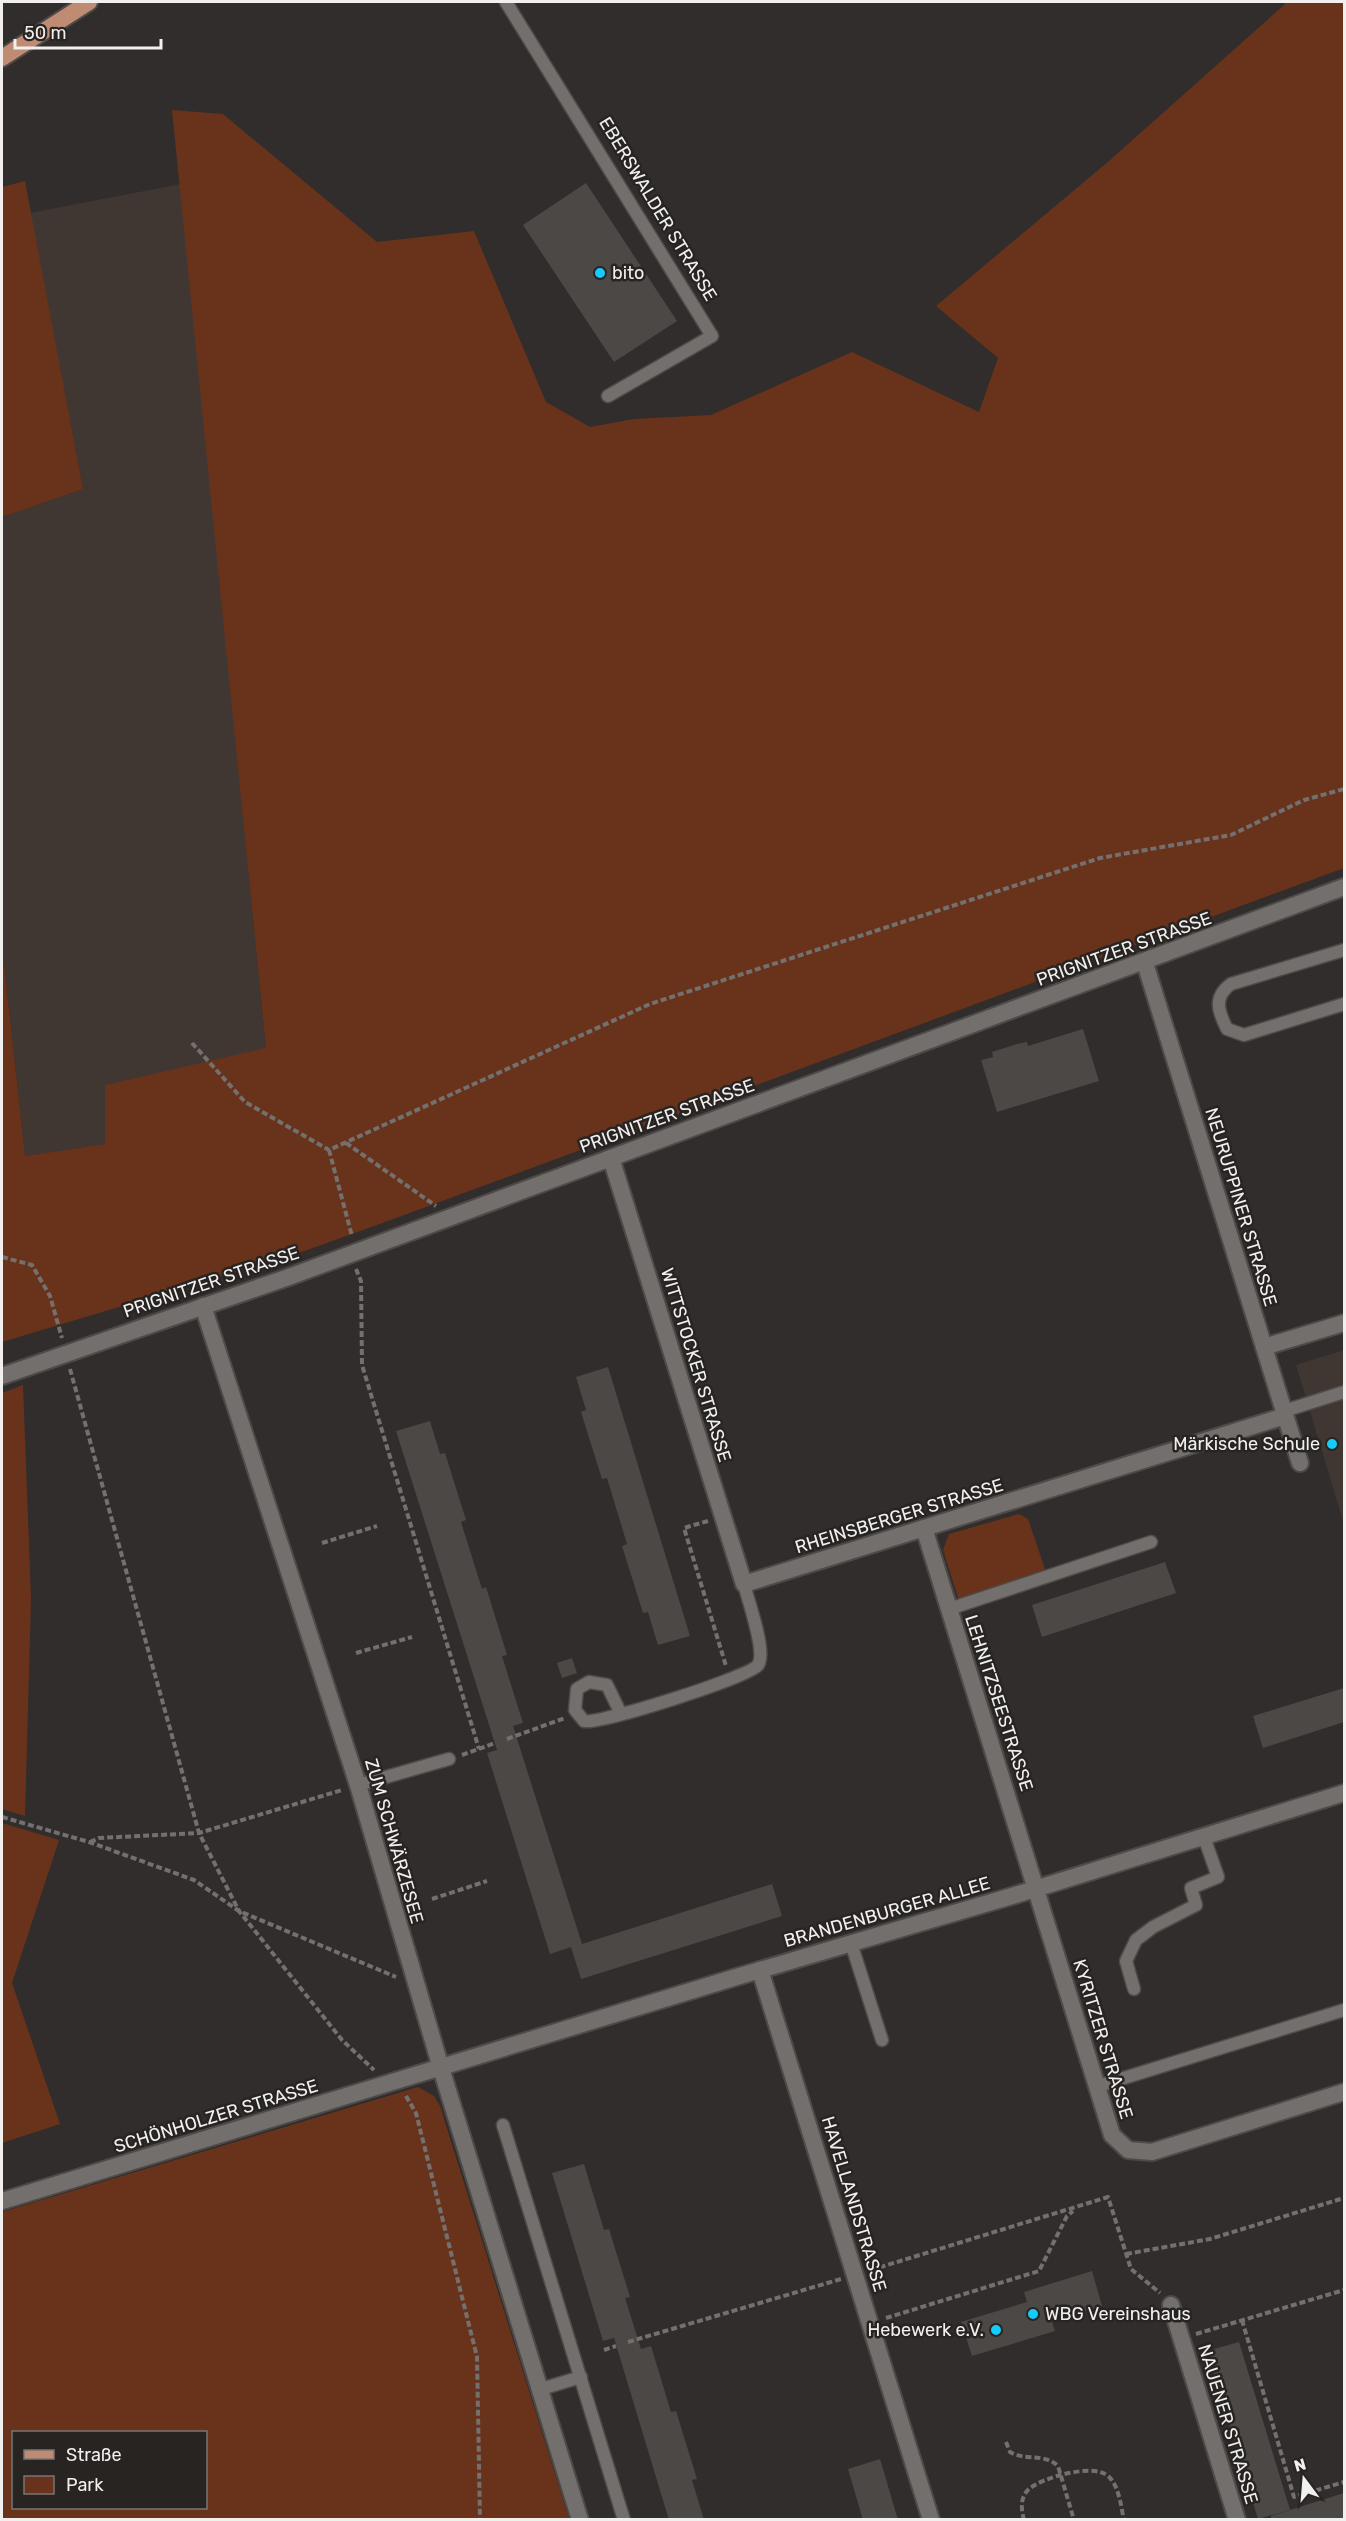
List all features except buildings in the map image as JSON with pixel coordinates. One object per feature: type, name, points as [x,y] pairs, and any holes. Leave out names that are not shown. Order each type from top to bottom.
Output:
[{"type":"main road","points":[[2,58],[88,2]]},
{"type":"street","name":"PRIGNITZER STRASSE","points":[[2,1376],[452,1218],[1145,963],[1344,887]]},
{"type":"street","name":"NEURUPPINER STRASSE","points":[[1145,963],[1300,1463]]},
{"type":"street","name":"WITTSTOCKER STRASSE","points":[[611,1158],[744,1584]]},
{"type":"street","name":"ZUM SCHWÄRZESEE","points":[[202,1306],[358,1785],[416,1986],[580,2520]]},
{"type":"street","points":[[1264,1347],[1344,1323]]},
{"type":"street","name":"RHEINSBERGER STRASSE","points":[[744,1584],[1285,1414]]},
{"type":"street","name":"LEHNITZSEESTRASSE","points":[[924,1528],[1038,1888]]},
{"type":"street","name":"BRANDENBURGER ALLEE","points":[[441,2068],[1344,1793]]},
{"type":"street","name":"KYRITZER STRASSE","points":[[1038,1888],[1112,2135],[1128,2150],[1152,2152],[1344,2092]]},
{"type":"street","name":"HAVELLANDSTRASSE","points":[[760,1970],[931,2520]]},
{"type":"street","name":"SCHÖNHOLZER STRASSE","points":[[2,2201],[441,2068]]},
{"type":"street","name":"NAUENER STRASSE","points":[[1171,2305],[1237,2520]]},
{"type":"lane","name":"EBERSWALDER STRASSE","points":[[506,2],[712,336],[608,396]]},
{"type":"lane","points":[[1344,950],[1231,984],[1221,992],[1218,1000],[1220,1014],[1227,1029],[1244,1035],[1344,1004]]},
{"type":"lane","points":[[1285,1414],[1344,1392]]},
{"type":"lane","points":[[949,1609],[1151,1542]]},
{"type":"lane","points":[[621,1714],[611,1689],[596,1682],[584,1683],[577,1689],[574,1705],[577,1714],[584,1721],[592,1723],[621,1714],[730,1680],[751,1672],[759,1664],[760,1657],[744,1584]]},
{"type":"lane","points":[[358,1785],[450,1759]]},
{"type":"lane","points":[[1134,1989],[1126,1961],[1136,1940],[1153,1927],[1196,1905],[1191,1888],[1218,1877],[1204,1837]]},
{"type":"lane","points":[[851,1943],[882,2040]]},
{"type":"lane","points":[[1098,2086],[1344,2010]]},
{"type":"lane","points":[[503,2125],[624,2520]]},
{"type":"lane","points":[[541,2389],[580,2377]]},
{"type":"path","points":[[329,1150],[650,1004],[1100,858],[1231,835],[1304,800],[1344,789]]},
{"type":"path","points":[[192,1043],[245,1102],[329,1150],[361,1281],[362,1365],[479,1749]]},
{"type":"path","points":[[346,1142],[452,1218]]},
{"type":"path","points":[[2,1257],[32,1265],[50,1296],[199,1833],[239,1911],[342,2040],[377,2073]]},
{"type":"path","points":[[723,1516],[684,1528],[730,1680]]},
{"type":"path","points":[[322,1543],[377,1526]]},
{"type":"path","points":[[356,1653],[412,1637]]},
{"type":"path","points":[[507,1739],[577,1714]]},
{"type":"path","points":[[450,1759],[495,1743]]},
{"type":"path","points":[[89,1842],[99,1838],[199,1833],[358,1785]]},
{"type":"path","points":[[2,1817],[89,1842],[194,1880],[239,1911],[416,1986]]},
{"type":"path","points":[[432,1899],[487,1881]]},
{"type":"path","points":[[397,2081],[416,2113],[477,2357],[480,2520]]},
{"type":"path","points":[[1108,2197],[1131,2269],[1171,2305]]},
{"type":"path","points":[[1126,2254],[1210,2240],[1344,2198]]},
{"type":"path","points":[[871,2323],[1040,2271],[1067,2216],[1075,2209]]},
{"type":"path","points":[[1181,2338],[1344,2290]]},
{"type":"path","points":[[1242,2320],[1294,2497],[1344,2482]]},
{"type":"path","points":[[604,2350],[616,2346]]},
{"type":"path","points":[[1006,2442],[1010,2452],[1015,2456],[1051,2460],[1058,2466],[1074,2520]]},
{"type":"path","points":[[1024,2520],[1022,2500],[1029,2490],[1061,2476],[1086,2469],[1097,2470],[1108,2475],[1114,2483],[1124,2520]]},
{"type":"shaded area","points":[[181,184],[266,1049],[105,1085],[106,1144],[25,1156],[2,945],[2,517],[83,489],[30,213]]},
{"type":"shaded area","name":"Märkische Schule","points":[[1344,1350],[1344,1524],[1296,1365]]},
{"type":"green space","points":[[1285,2],[1344,2],[1344,868],[296,1254],[2,1342],[2,945],[25,1156],[105,1144],[105,1085],[266,1048],[172,110],[223,114],[377,242],[474,231],[546,402],[590,427],[634,419],[711,415],[852,352],[979,412],[998,358],[936,306],[1109,161]]},
{"type":"green space","points":[[25,181],[83,489],[2,517],[2,187]]},
{"type":"green space","points":[[23,1385],[31,1598],[25,1816],[2,1809],[2,1393]]},
{"type":"green space","points":[[1019,1514],[1028,1519],[1046,1572],[959,1601],[943,1550],[949,1534]]},
{"type":"green space","points":[[2,1823],[59,1840],[12,1983],[60,2124],[2,2143]]},
{"type":"green space","points":[[418,2087],[434,2096],[440,2106],[569,2519],[2,2519],[2,2212]]},
{"type":"place","name":"bito","points":[[600,273]]},
{"type":"place","name":"Märkische Schule","points":[[1332,1444]]},
{"type":"place","name":"WBG Vereinshaus","points":[[1033,2314]]},
{"type":"place","name":"Hebewerk e.V.","points":[[996,2330]]}]
